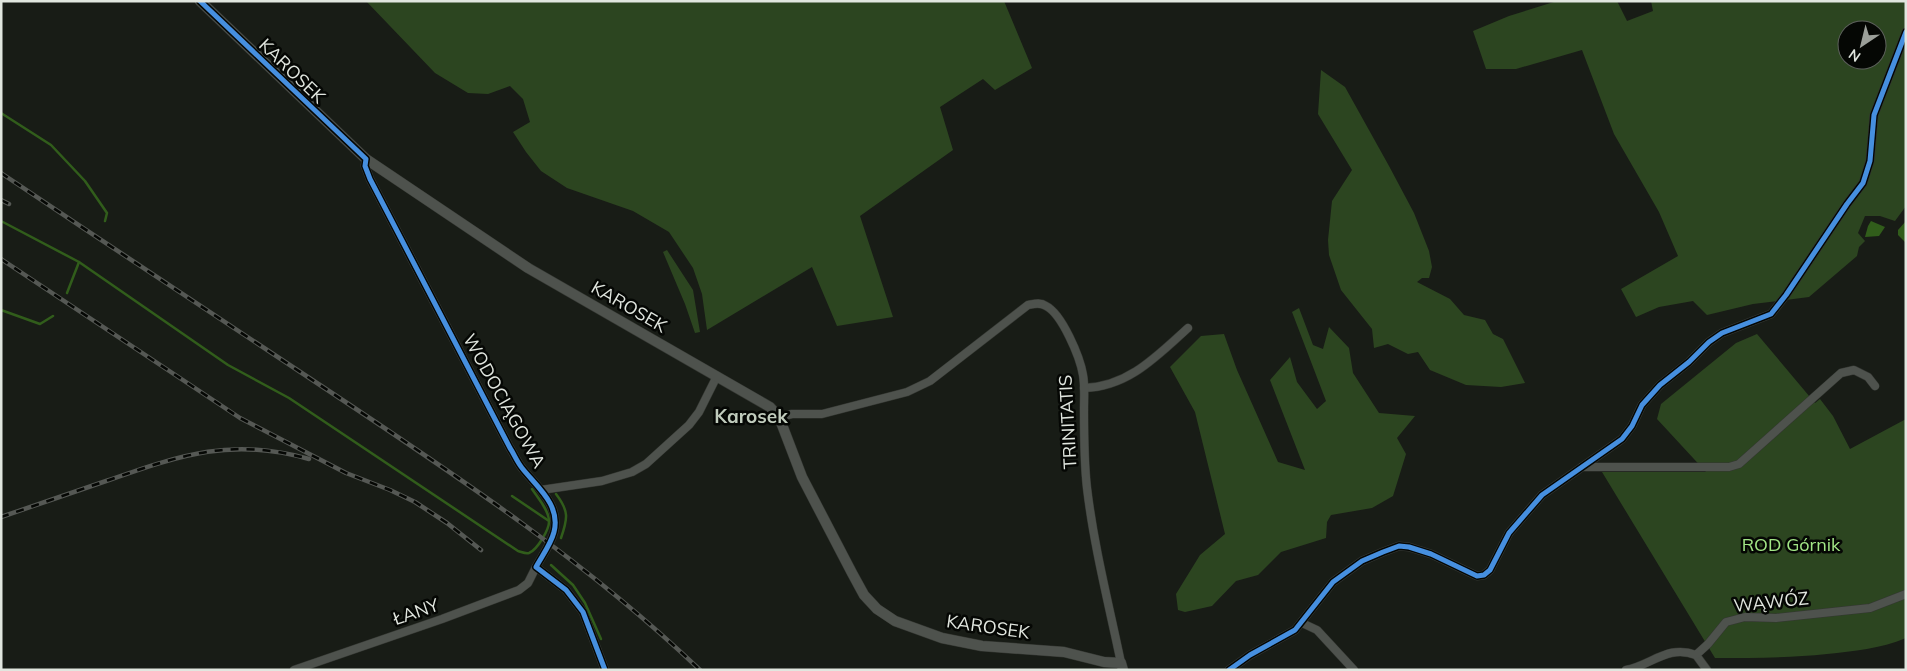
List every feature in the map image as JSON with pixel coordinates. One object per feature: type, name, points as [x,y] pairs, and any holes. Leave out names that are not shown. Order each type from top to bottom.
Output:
[{"type":"street","name":"KAROSEK","points":[[200,1],[366,159],[528,268],[770,407],[779,417],[802,477],[852,573],[864,595],[877,609],[895,621],[942,638],[982,646],[1064,652],[1122,666]]},
{"type":"street","points":[[1229,670],[1250,655],[1295,630],[1302,623],[1316,601],[1333,582],[1362,562],[1399,546],[1431,554],[1477,576],[1484,575],[1490,570],[1509,533],[1536,500],[1622,439],[1632,426],[1642,405],[1660,385],[1689,362],[1708,342],[1722,334],[1771,314],[1786,296],[1863,183],[1870,161],[1874,115],[1906,32]]},
{"type":"street","name":"WODOCIĄGOWA","points":[[366,159],[365,166],[370,179],[510,448],[520,466],[552,506],[555,522],[552,538],[536,567]]},
{"type":"street","name":"TRINITATIS","points":[[779,417],[792,414],[822,414],[907,392],[930,381],[1028,305],[1037,303],[1046,306],[1055,314],[1065,330],[1077,355],[1083,374],[1084,458],[1087,488],[1094,535],[1122,666]]},
{"type":"street","points":[[1084,388],[1097,388],[1112,384],[1137,372],[1188,328]]},
{"type":"street","points":[[1582,467],[1729,467],[1739,464],[1841,373],[1854,370],[1868,377],[1875,386]]},
{"type":"street","points":[[541,490],[602,482],[632,472],[646,464],[689,425],[699,412],[717,376]]},
{"type":"street","points":[[536,567],[566,590],[583,612],[605,670]]},
{"type":"street","name":"ŁANY","points":[[294,670],[442,619],[519,590],[528,582],[536,567]]},
{"type":"street","name":"WĄWÓZ","points":[[1696,655],[1726,622],[1745,617],[1776,618],[1870,608],[1906,594]]},
{"type":"street","points":[[1302,623],[1317,630],[1354,670]]},
{"type":"street","points":[[1626,670],[1637,668],[1664,653],[1687,651],[1696,655],[1707,670]]},
{"type":"green space","points":[[366,1],[1004,1],[1032,68],[995,90],[983,79],[940,107],[953,150],[860,216],[893,317],[837,326],[812,267],[707,330],[702,294],[693,268],[669,232],[633,211],[567,188],[541,171],[513,132],[530,122],[523,99],[510,86],[488,94],[468,93],[435,73]]},
{"type":"green space","points":[[1557,1],[1617,1],[1627,21],[1653,11],[1651,1],[1906,1],[1906,206],[1895,221],[1880,216],[1865,216],[1858,233],[1865,241],[1859,247],[1857,256],[1809,297],[1753,304],[1707,315],[1693,301],[1659,307],[1636,317],[1621,289],[1678,256],[1659,212],[1614,134],[1582,50],[1516,69],[1486,69],[1473,31],[1509,16]]},
{"type":"green space","points":[[1321,70],[1345,87],[1414,213],[1429,251],[1432,267],[1429,278],[1422,278],[1417,282],[1450,299],[1464,315],[1485,320],[1493,334],[1503,339],[1525,383],[1501,387],[1466,385],[1430,370],[1418,352],[1408,354],[1388,344],[1374,348],[1372,329],[1341,290],[1329,255],[1328,240],[1332,201],[1352,170],[1318,114]]},
{"type":"green space","points":[[667,250],[693,290],[700,332],[695,333],[663,252]]},
{"type":"green space","points":[[1299,308],[1313,345],[1323,349],[1329,327],[1349,348],[1353,373],[1379,413],[1415,416],[1397,438],[1406,454],[1393,496],[1372,508],[1331,515],[1327,522],[1326,538],[1281,552],[1258,575],[1236,581],[1212,606],[1185,612],[1178,610],[1176,594],[1200,555],[1225,534],[1195,412],[1170,367],[1201,336],[1224,334],[1237,370],[1278,462],[1305,470],[1270,380],[1290,357],[1297,382],[1317,409],[1326,401],[1292,312]]},
{"type":"green space","name":"ROD Górnik","points":[[1757,334],[1815,403],[1820,399],[1833,416],[1850,449],[1906,419],[1906,638],[1857,651],[1785,657],[1715,658],[1602,472],[1706,472],[1657,419],[1661,404],[1736,343]]},
{"type":"shaded area","points":[[1871,221],[1885,227],[1879,236],[1865,237],[1868,226]]},
{"type":"shaded area","points":[[1906,221],[1906,243],[1898,235],[1898,230]]},
{"type":"waterway","points":[[1,113],[51,145],[85,181],[107,213],[105,221]]},
{"type":"waterway","points":[[1,221],[79,262],[228,365],[289,398],[518,551],[526,553],[532,551],[539,544],[549,524],[547,512],[532,489]]},
{"type":"waterway","points":[[67,293],[79,262]]},
{"type":"waterway","points":[[1,310],[40,324],[53,316]]},
{"type":"waterway","points":[[556,494],[563,505],[566,515],[561,538]]},
{"type":"waterway","points":[[512,496],[549,521]]},
{"type":"waterway","points":[[551,565],[573,585],[585,603],[601,639]]},
{"type":"railway","points":[[1,173],[380,425],[522,523],[613,594],[700,670]]},
{"type":"railway","points":[[1,200],[9,204]]},
{"type":"railway","points":[[1,259],[240,418],[346,473],[415,502],[447,523],[481,550]]},
{"type":"railway","points":[[1,517],[160,463],[207,452],[255,449],[309,459]]},
{"type":"cycle path","points":[[200,1],[366,159],[365,166],[370,179],[510,448],[520,466],[541,489],[551,505],[554,513],[554,532],[536,567],[566,590],[583,612],[605,670]]},
{"type":"cycle path","points":[[1229,670],[1250,655],[1295,630],[1333,582],[1362,561],[1399,546],[1431,554],[1477,576],[1484,575],[1490,570],[1509,533],[1542,495],[1622,439],[1632,426],[1642,405],[1660,385],[1722,333],[1771,314],[1863,183],[1870,161],[1874,115],[1906,32]]},
{"type":"district","name":"Karosek","points":[[751,416]]}]
